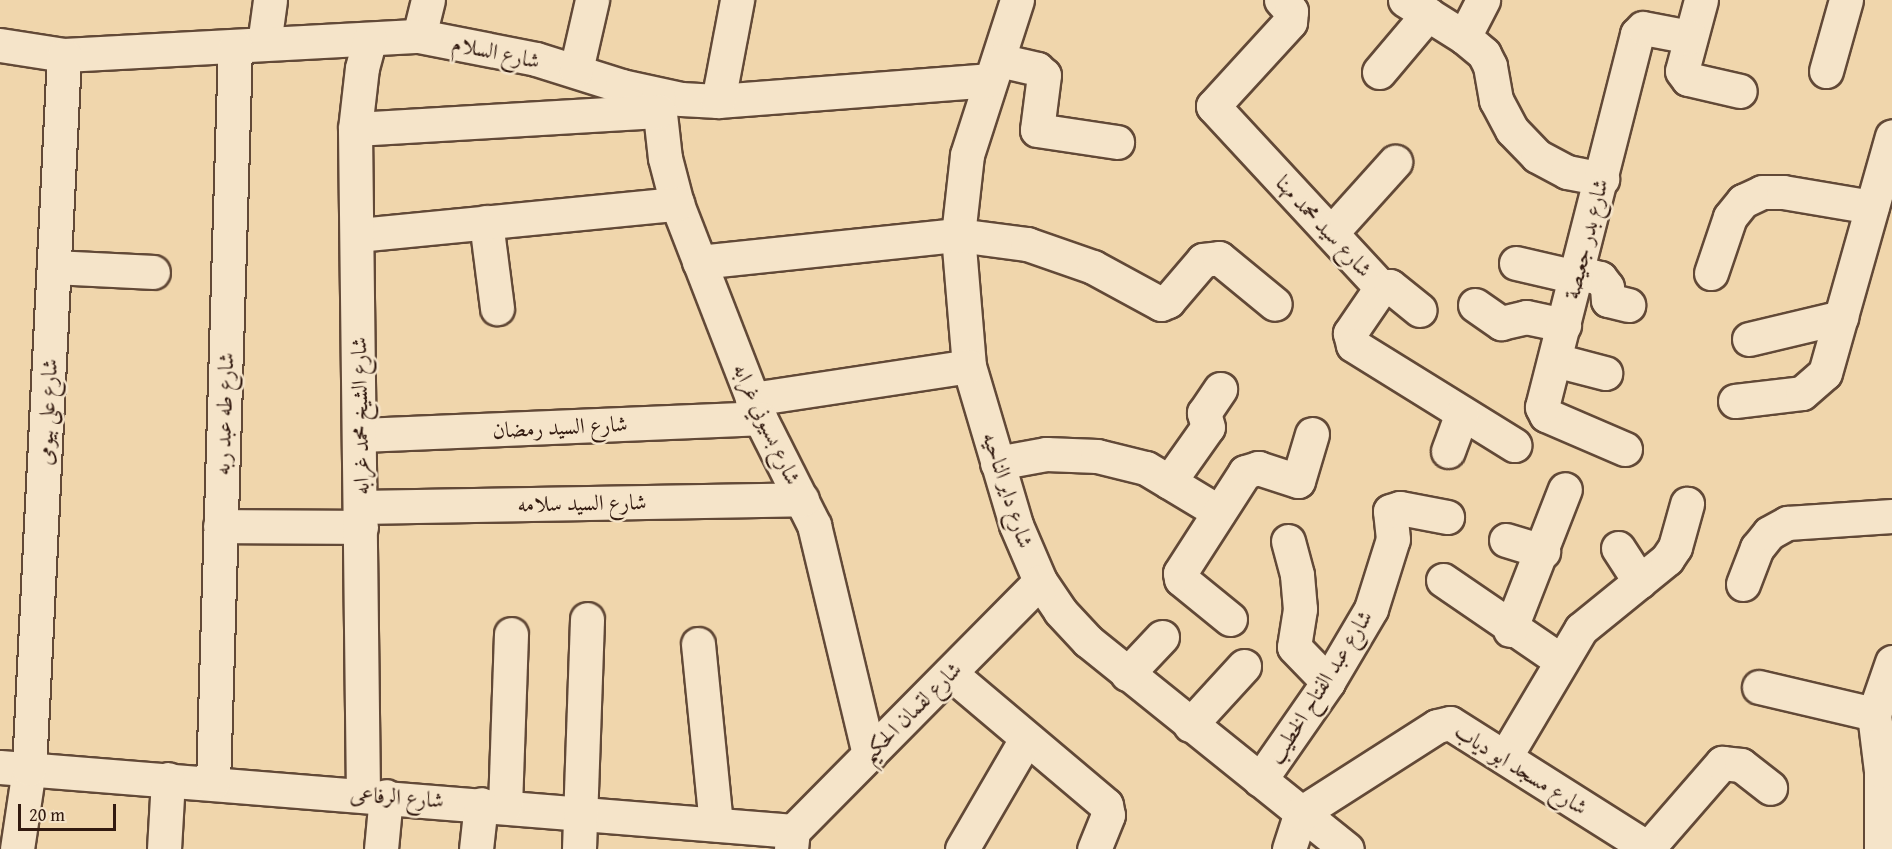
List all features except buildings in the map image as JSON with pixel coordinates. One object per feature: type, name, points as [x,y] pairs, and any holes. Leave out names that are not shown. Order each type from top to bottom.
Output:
[{"type":"street","name":"شارع طه عبد ربه","points":[[213,783],[220,526],[250,45],[270,0]]},
{"type":"street","points":[[419,36],[428,0]]},
{"type":"street","points":[[576,70],[592,0]]},
{"type":"street","points":[[718,100],[737,0]]},
{"type":"street","name":"شارع داير الناحيه","points":[[1017,0],[967,155],[958,235],[969,366],[1016,525],[1040,581],[1081,634],[1190,725],[1347,849]]},
{"type":"street","points":[[1464,37],[1483,0]]},
{"type":"street","points":[[1701,0],[1682,66],[1684,76],[1740,91]]},
{"type":"street","points":[[1826,71],[1846,0]]},
{"type":"street","points":[[1378,72],[1414,4],[1464,37],[1484,54],[1496,100],[1520,139],[1537,156],[1568,172],[1602,179]]},
{"type":"street","name":"شارع سيد محمد مهنا","points":[[1294,6],[1213,103],[1219,117],[1377,283],[1378,292],[1350,333],[1353,345],[1514,445]]},
{"type":"street","name":"شارع بدر جعيصة","points":[[1625,449],[1546,415],[1542,407],[1639,30],[1690,37]]},
{"type":"street","name":"شارع السلام","points":[[0,45],[64,55],[419,36],[576,70],[658,104],[718,100],[994,70],[1037,69],[1044,75],[1037,130],[1117,142]]},
{"type":"street","name":"شارع الشيخ محمد غرابه","points":[[370,39],[362,68],[355,129],[361,517],[375,796],[381,849]]},
{"type":"street","name":"شارع على بيومى","points":[[17,849],[15,768],[54,267],[64,55]]},
{"type":"street","points":[[355,129],[658,104]]},
{"type":"street","name":"شارع بسيوني غرابه","points":[[658,104],[664,158],[677,204],[756,408],[802,499],[823,555],[869,754]]},
{"type":"street","points":[[1736,401],[1802,393],[1812,389],[1825,373],[1892,135]]},
{"type":"street","points":[[1331,233],[1395,162]]},
{"type":"street","points":[[1712,273],[1730,217],[1743,201],[1762,192],[1783,192],[1872,207]]},
{"type":"street","points":[[358,234],[677,204]]},
{"type":"street","points":[[486,222],[497,308]]},
{"type":"street","points":[[699,262],[958,235],[1027,244],[1093,267],[1161,303],[1168,301],[1203,260],[1219,258],[1275,304]]},
{"type":"street","points":[[1516,263],[1600,278],[1606,286],[1608,300],[1628,304]]},
{"type":"street","points":[[54,267],[153,272]]},
{"type":"street","points":[[1378,292],[1390,286],[1420,310]]},
{"type":"street","points":[[1475,305],[1501,323],[1526,317],[1564,325]]},
{"type":"street","points":[[1749,339],[1841,317]]},
{"type":"street","points":[[1555,360],[1605,373]]},
{"type":"street","name":"شارع السيد رمضان","points":[[360,435],[756,408],[969,366]]},
{"type":"street","points":[[1169,482],[1208,427],[1204,413],[1220,389]]},
{"type":"street","points":[[1448,451],[1462,413]]},
{"type":"street","points":[[1230,619],[1180,576],[1245,472],[1251,469],[1294,482],[1302,478],[1312,434]]},
{"type":"street","points":[[997,463],[1046,454],[1097,456],[1146,468],[1219,512]]},
{"type":"street","points":[[1510,630],[1543,551],[1565,489]]},
{"type":"street","name":"شارع السيد سلامه","points":[[220,526],[361,517],[802,499]]},
{"type":"street","points":[[1505,757],[1560,660],[1594,615],[1657,569],[1675,547],[1687,504]]},
{"type":"street","name":"شارع عبد الفتاح الخطيب","points":[[1260,780],[1328,682],[1371,609],[1393,539],[1390,511],[1400,508],[1447,517]]},
{"type":"street","points":[[1743,584],[1757,548],[1769,532],[1786,523],[1892,516]]},
{"type":"street","points":[[1506,540],[1543,551]]},
{"type":"street","points":[[1288,541],[1298,575],[1300,609],[1294,647],[1328,682]]},
{"type":"street","points":[[1618,548],[1640,582]]},
{"type":"street","points":[[1443,580],[1510,630],[1560,660]]},
{"type":"street","name":"شارع لقمان الحكيم","points":[[792,840],[869,754],[1040,581]]},
{"type":"street","points":[[579,849],[587,619]]},
{"type":"street","points":[[476,849],[493,805],[511,634]]},
{"type":"street","points":[[1127,674],[1162,637]]},
{"type":"street","points":[[698,644],[716,824]]},
{"type":"street","points":[[1885,836],[1881,771],[1874,714],[1892,662]]},
{"type":"street","points":[[1190,725],[1244,666]]},
{"type":"street","points":[[950,673],[1106,805],[1108,814],[1094,849]]},
{"type":"street","points":[[1760,687],[1874,714]]},
{"type":"street","name":"شارع مسجد ابو دياب","points":[[1301,813],[1443,723],[1456,726],[1649,849]]},
{"type":"street","points":[[962,849],[1026,739]]},
{"type":"street","points":[[1649,849],[1722,763],[1741,765],[1770,788]]},
{"type":"street","name":"شارع الرفاعى","points":[[15,768],[716,824],[792,840]]},
{"type":"street","points":[[164,849],[168,779]]},
{"type":"street","points":[[1289,849],[1301,813]]}]
